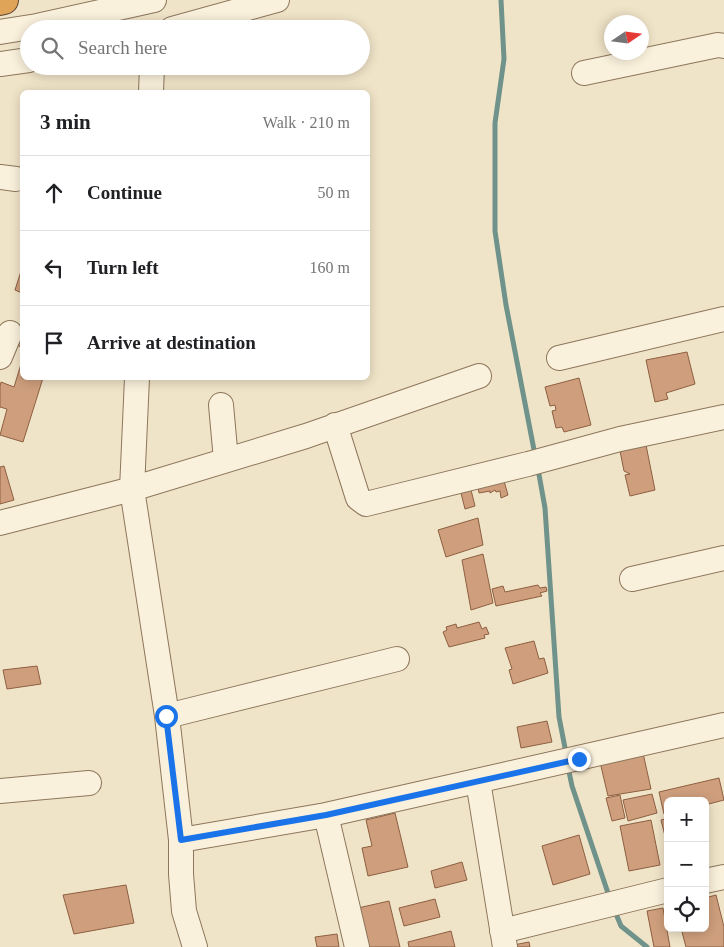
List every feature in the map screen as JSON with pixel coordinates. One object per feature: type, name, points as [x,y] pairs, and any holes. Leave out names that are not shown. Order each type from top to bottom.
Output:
[{"type":"highway","points":[[0,1],[4,0]]},
{"type":"street","points":[[64,20],[154,0]]},
{"type":"street","points":[[205,20],[277,0]]},
{"type":"street","points":[[0,32],[20,29]]},
{"type":"street","points":[[584,73],[718,45],[724,46]]},
{"type":"street","points":[[0,64],[20,61]]},
{"type":"street","points":[[150,90],[151,75]]},
{"type":"street","points":[[559,358],[724,319]]},
{"type":"street","points":[[0,357],[10,332]]},
{"type":"street","points":[[0,523],[132,489],[335,425],[479,376]]},
{"type":"street","points":[[137,380],[132,489],[166,716],[181,840],[184,910],[195,947]]},
{"type":"street","points":[[221,405],[226,460]]},
{"type":"street","points":[[335,425],[358,498],[366,504],[552,458],[620,439],[724,417]]},
{"type":"street","points":[[632,579],[724,558]]},
{"type":"street","points":[[166,716],[397,659]]},
{"type":"street","points":[[181,840],[326,815],[724,726]]},
{"type":"street","points":[[478,781],[504,939],[616,902],[664,891]]},
{"type":"street","points":[[0,791],[89,783]]},
{"type":"street","points":[[326,815],[357,947]]},
{"type":"street","points":[[709,880],[724,877]]},
{"type":"building","points":[[20,274],[20,292],[15,290]]},
{"type":"building","points":[[20,329],[20,346],[15,345]]},
{"type":"building","points":[[687,352],[695,384],[666,393],[668,399],[655,402],[646,360]]},
{"type":"building","points":[[20,368],[20,380],[42,380],[23,442],[0,435],[7,409],[0,407],[1,382],[14,387]]},
{"type":"building","points":[[579,378],[591,425],[564,432],[562,427],[556,428],[552,411],[556,410],[555,405],[550,406],[545,387]]},
{"type":"building","points":[[646,445],[655,490],[630,496],[625,475],[630,474],[624,471],[620,451]]},
{"type":"building","points":[[4,466],[14,500],[0,504],[0,467]]},
{"type":"building","points":[[504,481],[508,495],[501,498],[500,491],[496,492],[495,490],[490,493],[490,491],[479,493],[478,486]]},
{"type":"building","points":[[471,490],[475,506],[465,509],[461,493]]},
{"type":"building","points":[[478,518],[483,545],[446,557],[438,530]]},
{"type":"building","points":[[483,554],[493,603],[471,610],[462,560]]},
{"type":"building","points":[[538,585],[540,588],[546,587],[547,591],[540,593],[542,596],[496,606],[492,589],[503,586],[505,592]]},
{"type":"building","points":[[479,622],[482,629],[486,627],[489,634],[484,635],[485,638],[449,647],[443,632],[447,630],[446,627],[456,624],[457,628]]},
{"type":"building","points":[[534,641],[539,659],[544,658],[548,673],[513,684],[509,670],[512,669],[505,648]]},
{"type":"building","points":[[37,666],[41,684],[7,689],[3,670]]},
{"type":"building","points":[[547,721],[552,742],[521,748],[517,727]]},
{"type":"building","points":[[643,753],[651,789],[608,796],[600,762]]},
{"type":"building","points":[[719,778],[724,800],[709,804],[709,797],[664,797],[664,814],[659,792]]},
{"type":"building","points":[[652,794],[657,813],[628,821],[623,800]]},
{"type":"building","points":[[620,795],[625,818],[612,821],[606,798]]},
{"type":"building","points":[[395,813],[408,867],[368,876],[362,848],[372,846],[366,820]]},
{"type":"building","points":[[664,819],[664,832],[661,820]]},
{"type":"building","points":[[651,820],[660,865],[629,871],[620,826]]},
{"type":"building","points":[[579,835],[590,874],[553,885],[542,846]]},
{"type":"building","points":[[462,862],[467,880],[435,888],[431,871]]},
{"type":"building","points":[[126,885],[134,923],[74,934],[63,895]]},
{"type":"building","points":[[716,895],[724,927],[724,947],[686,947],[682,932],[709,932],[709,897]]},
{"type":"building","points":[[435,899],[440,917],[404,926],[399,908]]},
{"type":"building","points":[[389,901],[400,947],[368,947],[358,908]]},
{"type":"building","points":[[663,908],[664,932],[667,932],[670,947],[654,947],[647,911]]},
{"type":"building","points":[[451,931],[455,947],[409,947],[408,942]]},
{"type":"building","points":[[337,934],[339,947],[317,947],[315,937]]},
{"type":"building","points":[[529,942],[530,947],[508,947],[508,946]]},
{"type":"waterway","points":[[501,0],[504,59],[495,123],[495,231],[506,305],[535,455]]},
{"type":"waterway","points":[[538,469],[545,508],[559,717],[566,753]]},
{"type":"waterway","points":[[568,767],[572,786],[610,899]]},
{"type":"waterway","points":[[614,909],[621,926],[647,947]]},
{"type":"route","points":[[166,716],[181,840],[326,815],[579,759]]}]
